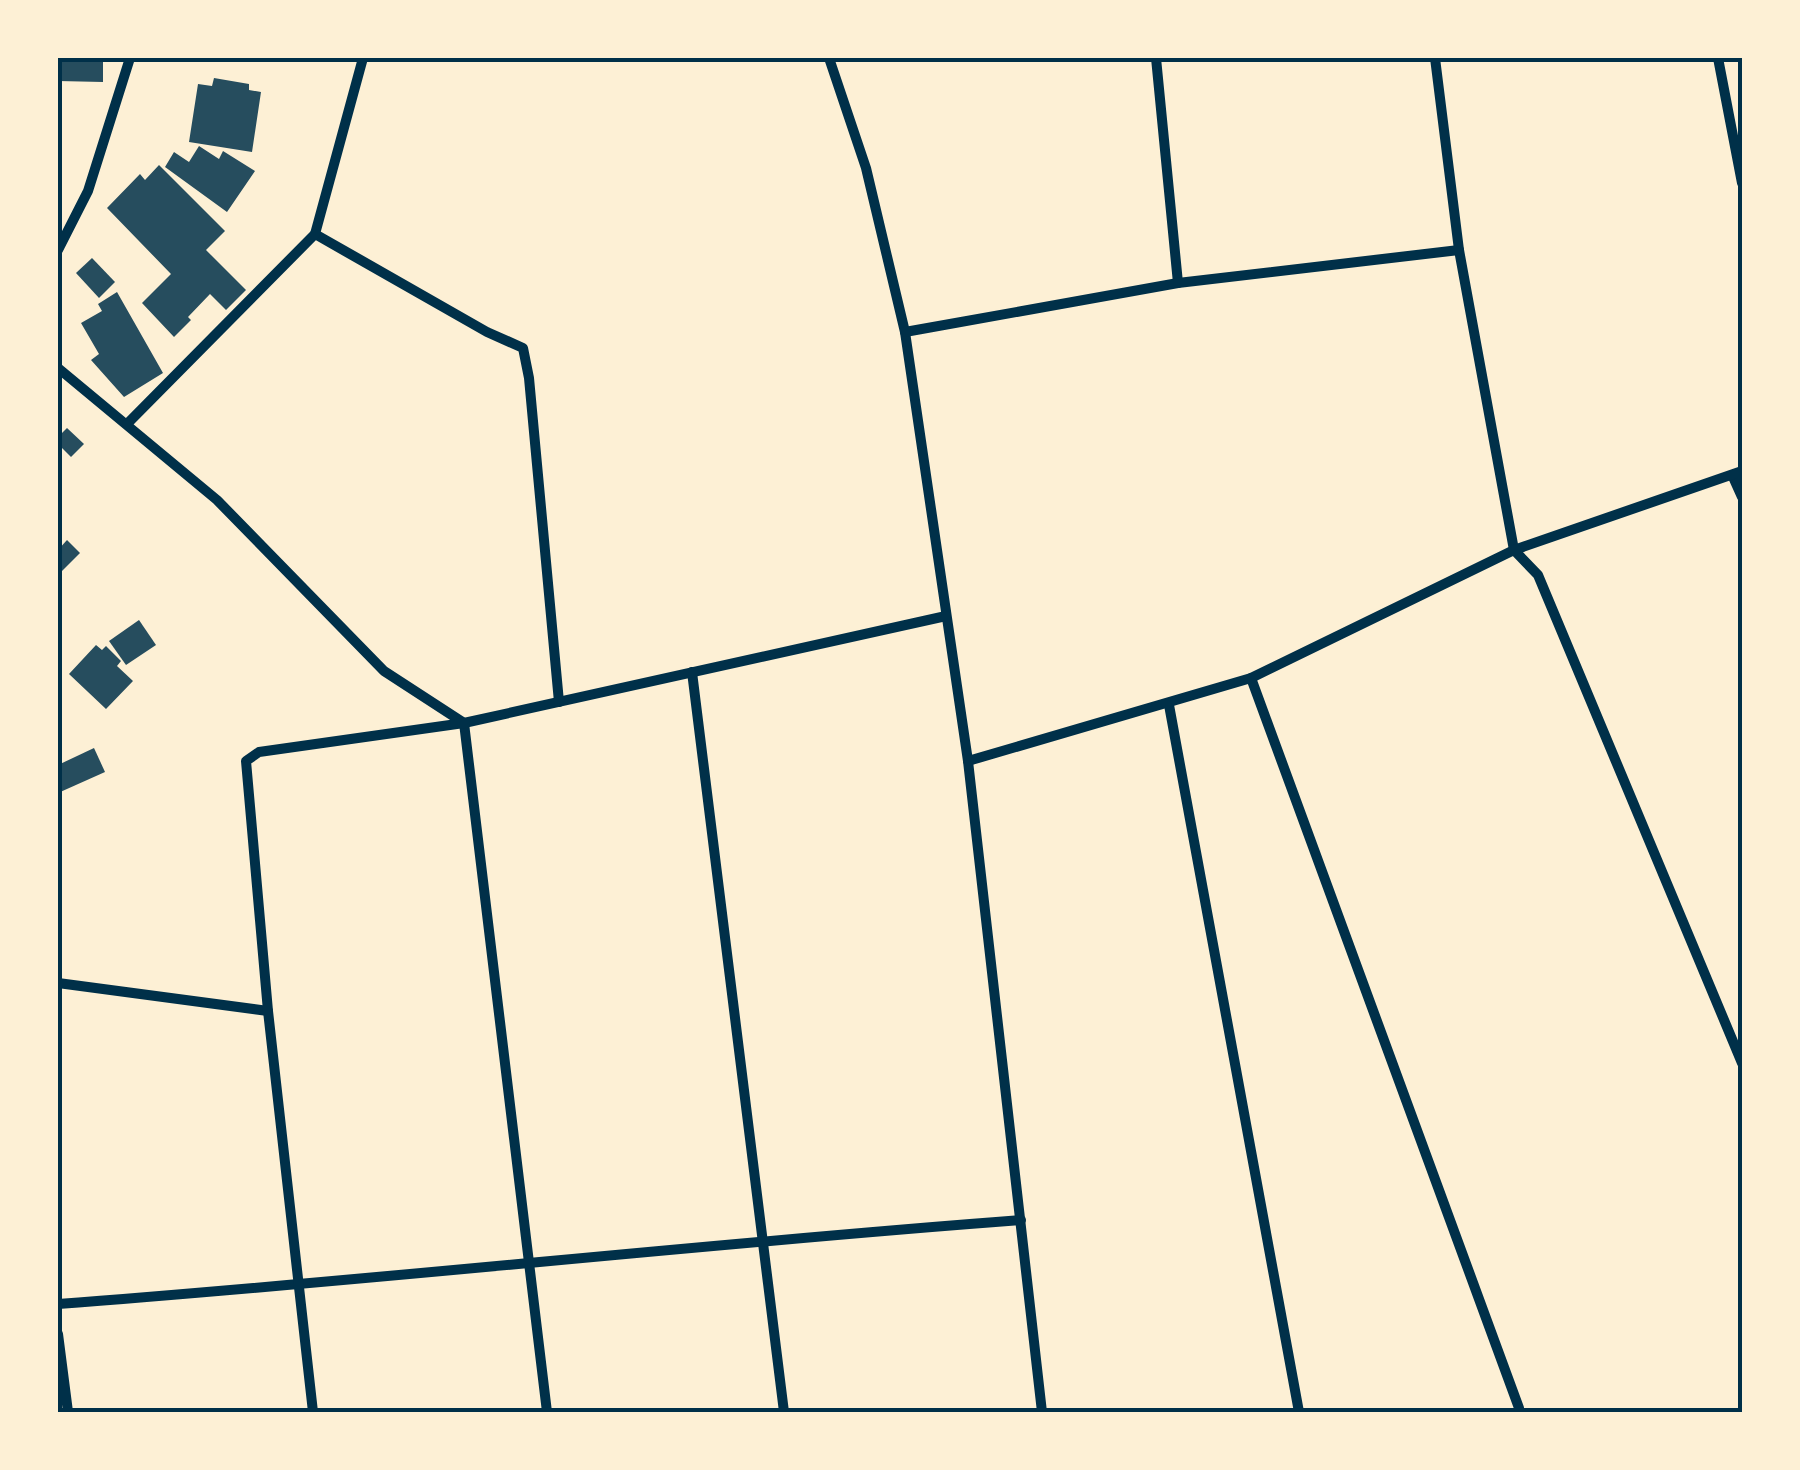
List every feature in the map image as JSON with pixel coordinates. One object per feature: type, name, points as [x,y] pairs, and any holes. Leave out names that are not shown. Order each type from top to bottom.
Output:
[{"type":"street","points":[[58,250],[88,190],[130,58]]},
{"type":"street","points":[[127,424],[315,234],[363,58]]},
{"type":"street","points":[[829,58],[866,168],[906,332],[968,761],[1042,1412]]},
{"type":"street","points":[[1156,58],[1178,283]]},
{"type":"street","points":[[1435,58],[1459,250],[1514,550],[1538,575],[1742,1062]]},
{"type":"street","points":[[1718,58],[1742,184]]},
{"type":"street","points":[[315,234],[487,332],[523,348],[559,702]]},
{"type":"street","points":[[906,332],[1178,283],[1459,250]]},
{"type":"street","points":[[58,368],[217,500],[384,671],[464,723]]},
{"type":"street","points":[[968,761],[1251,678],[1514,550],[1738,474],[1742,497]]},
{"type":"street","points":[[313,1412],[268,1011],[246,762],[259,752],[464,723],[946,616]]},
{"type":"street","points":[[692,672],[784,1412]]},
{"type":"street","points":[[1251,678],[1520,1408]]},
{"type":"street","points":[[1169,705],[1299,1412]]},
{"type":"street","points":[[464,723],[546,1412]]},
{"type":"street","points":[[58,983],[268,1011]]},
{"type":"street","points":[[58,1304],[299,1286],[765,1239],[1021,1220]]},
{"type":"street","points":[[58,1334],[68,1412]]},
{"type":"building","points":[[58,58],[103,58],[103,82],[58,81]]},
{"type":"building","points":[[214,78],[249,84],[249,90],[261,92],[252,152],[189,142],[198,84],[212,86]]},
{"type":"building","points":[[199,146],[219,159],[223,151],[255,171],[227,212],[165,167],[174,152],[189,162]]},
{"type":"building","points":[[159,165],[225,231],[206,250],[246,290],[226,310],[210,294],[174,337],[142,303],[171,274],[107,208],[140,174],[145,180]]},
{"type":"building","points":[[92,258],[115,282],[99,298],[76,273]]},
{"type":"building","points":[[117,292],[163,373],[124,397],[91,360],[99,354],[81,323],[102,311],[98,304]]},
{"type":"building","points":[[67,428],[84,444],[71,457],[58,444],[58,437]]},
{"type":"building","points":[[67,540],[80,553],[60,573],[58,550]]},
{"type":"building","points":[[139,620],[156,645],[126,665],[109,641]]},
{"type":"building","points":[[96,645],[102,650],[106,646],[121,661],[117,666],[133,681],[106,709],[69,674]]},
{"type":"building","points":[[94,748],[105,772],[58,793],[58,765]]}]
